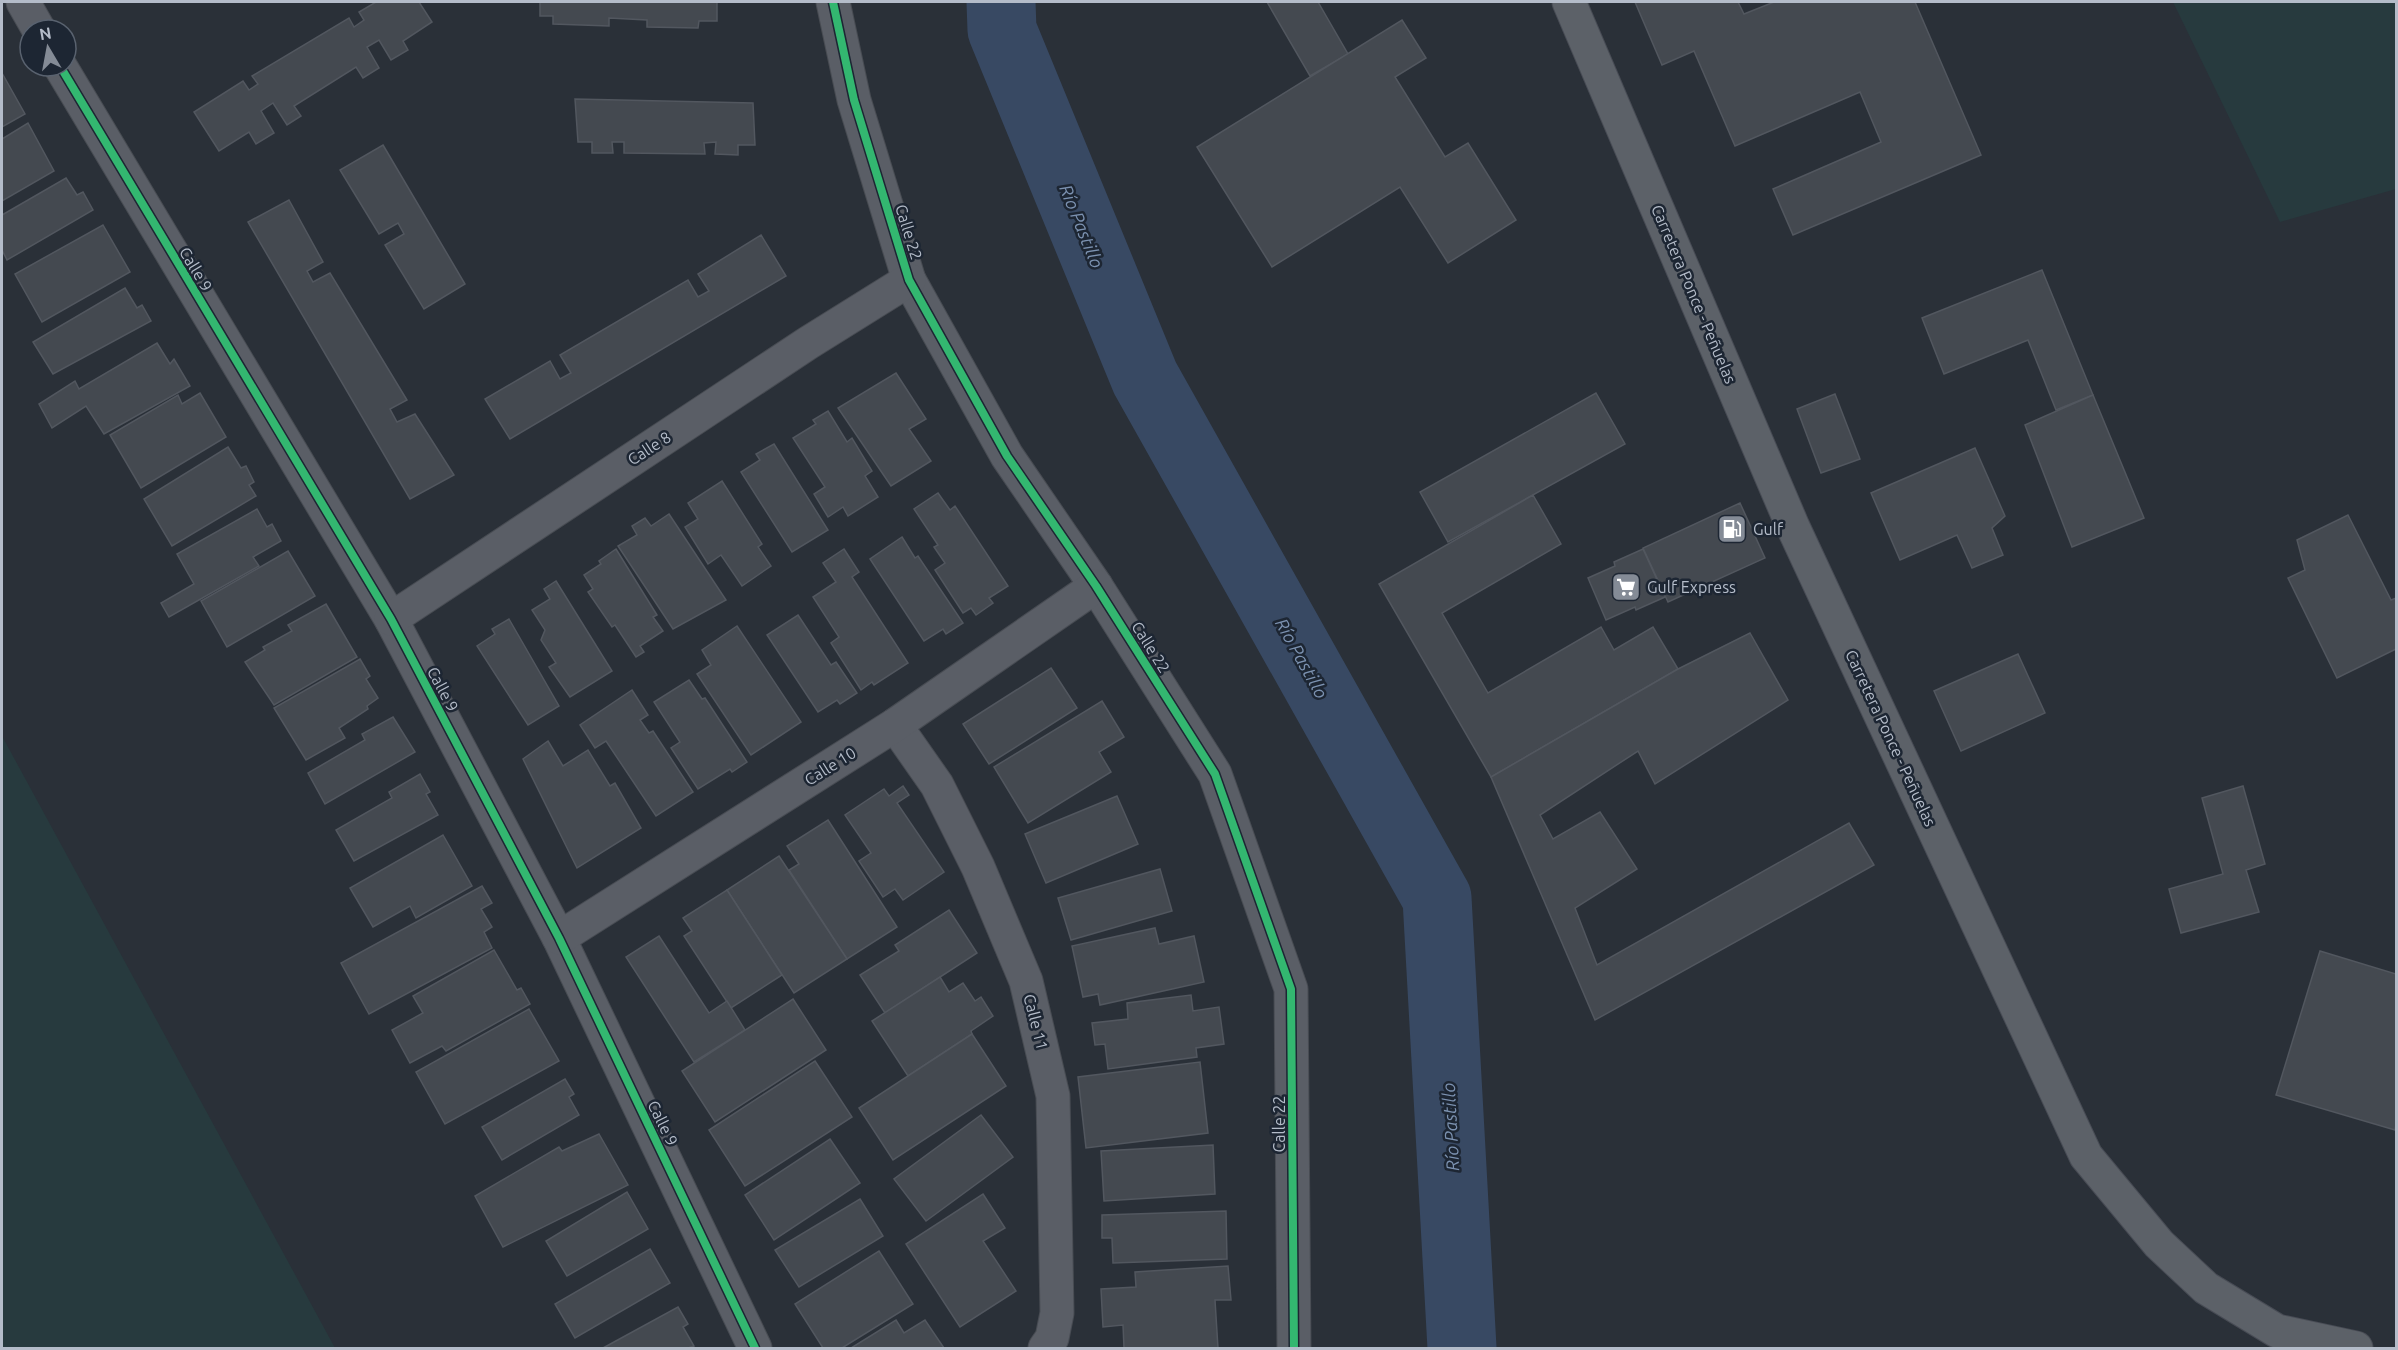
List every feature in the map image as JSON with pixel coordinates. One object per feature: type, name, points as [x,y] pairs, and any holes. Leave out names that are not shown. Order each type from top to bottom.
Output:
[{"type":"main road","name":"Carretera Ponce - Peñuelas","points":[[1569,2],[1793,526],[2086,1156],[2158,1244],[2206,1288],[2277,1331],[2356,1348]]},
{"type":"street","points":[[22,2],[32,18]]},
{"type":"street","name":"Calle 22","points":[[833,2],[854,100],[909,280],[1007,456],[1096,586],[1215,774],[1292,989],[1294,1348]]},
{"type":"street","name":"Calle 9","points":[[67,78],[390,619],[559,938],[756,1348]]},
{"type":"street","name":"Calle 8","points":[[390,619],[808,343],[909,280]]},
{"type":"street","name":"Calle 10","points":[[559,938],[896,725],[1096,586]]},
{"type":"street","name":"Calle 11","points":[[896,725],[937,785],[978,867],[1026,981],[1051,1084],[1057,1313],[1052,1338],[1045,1348]]},
{"type":"green space","points":[[2173,2],[2396,2],[2396,189],[2280,222]]},
{"type":"green space","points":[[2,736],[335,1348],[2,1348]]},
{"type":"building","points":[[376,2],[419,2],[432,22],[403,41],[408,50],[391,60],[379,40],[367,47],[379,68],[363,78],[356,67],[294,106],[301,116],[287,125],[273,103],[261,111],[274,133],[256,144],[249,132],[219,151],[194,112],[243,81],[249,90],[258,84],[252,76],[349,18],[354,27],[364,20],[359,12]]},
{"type":"building","points":[[540,2],[717,2],[717,21],[699,21],[698,28],[647,27],[647,20],[609,18],[609,26],[553,24],[553,16],[540,16]]},
{"type":"building","points":[[1267,2],[1318,2],[1348,54],[1310,76]]},
{"type":"building","points":[[1635,2],[1738,2],[1744,14],[1774,2],[1915,2],[1981,155],[1793,235],[1773,189],[1881,142],[1860,92],[1735,146],[1694,51],[1662,65]]},
{"type":"building","points":[[1402,20],[1426,58],[1395,77],[1445,157],[1468,143],[1516,220],[1448,263],[1400,187],[1272,267],[1197,147]]},
{"type":"building","points":[[2,73],[25,114],[2,127]]},
{"type":"building","points":[[575,99],[753,103],[755,145],[738,145],[738,155],[715,154],[716,142],[704,143],[705,154],[624,153],[624,142],[612,142],[613,153],[592,153],[592,142],[578,142]]},
{"type":"building","points":[[28,123],[54,171],[2,201],[2,139]]},
{"type":"building","points":[[383,145],[465,284],[424,309],[385,245],[404,234],[398,223],[379,234],[340,170]]},
{"type":"building","points":[[66,178],[77,195],[83,192],[93,210],[7,260],[2,250],[2,215]]},
{"type":"building","points":[[289,200],[323,262],[307,271],[313,282],[330,273],[407,400],[390,409],[397,422],[415,414],[454,475],[410,499],[248,222]]},
{"type":"building","points":[[103,225],[130,272],[42,322],[15,274]]},
{"type":"building","points":[[761,235],[786,276],[510,439],[485,399],[550,361],[560,379],[571,373],[560,355],[688,280],[698,297],[709,291],[698,274]]},
{"type":"building","points":[[2042,270],[2093,395],[2056,410],[2028,340],[1944,374],[1922,318]]},
{"type":"building","points":[[125,288],[137,308],[142,305],[151,321],[53,374],[33,342]]},
{"type":"building","points":[[157,343],[170,364],[174,359],[190,386],[104,434],[86,406],[52,428],[39,404],[75,381],[79,389]]},
{"type":"building","points":[[896,373],[926,419],[909,429],[931,461],[891,486],[838,408]]},
{"type":"building","points":[[200,393],[226,437],[141,488],[110,435],[178,395],[182,404]]},
{"type":"building","points":[[1596,393],[1625,444],[1448,542],[1420,492]]},
{"type":"building","points":[[1835,394],[1860,459],[1821,473],[1797,409]]},
{"type":"building","points":[[2093,395],[2144,518],[2072,547],[2025,425]]},
{"type":"building","points":[[828,411],[847,442],[852,438],[872,471],[865,476],[878,497],[848,516],[843,507],[828,517],[814,494],[825,487],[793,438],[816,424],[813,420]]},
{"type":"building","points":[[774,444],[828,530],[792,552],[741,472],[760,460],[756,454]]},
{"type":"building","points":[[228,447],[241,468],[246,466],[254,482],[249,485],[256,496],[172,546],[144,499]]},
{"type":"building","points":[[1975,448],[2005,516],[1992,528],[2003,555],[1972,568],[1957,535],[1900,560],[1871,493]]},
{"type":"building","points":[[722,481],[762,544],[758,547],[771,566],[742,586],[721,555],[708,564],[685,527],[698,519],[688,503]]},
{"type":"building","points":[[938,493],[950,510],[955,506],[1008,586],[989,598],[993,603],[976,615],[971,608],[963,613],[935,570],[945,563],[934,547],[938,545],[914,509]]},
{"type":"building","points":[[1533,495],[1561,544],[1442,613],[1488,693],[1601,627],[1614,650],[1653,627],[1678,669],[1491,777],[1379,584]]},
{"type":"building","points":[[1740,503],[1765,558],[1668,602],[1643,548]]},
{"type":"building","points":[[257,509],[267,527],[272,524],[281,541],[253,557],[259,566],[169,617],[161,603],[194,584],[177,554]]},
{"type":"building","points":[[669,514],[726,600],[673,629],[618,546],[637,535],[632,526],[645,518],[651,526]]},
{"type":"building","points":[[2348,515],[2391,600],[2396,598],[2396,649],[2337,678],[2288,578],[2305,570],[2297,540]]},
{"type":"building","points":[[902,537],[915,558],[918,556],[963,623],[946,634],[943,629],[924,641],[870,559]]},
{"type":"building","points":[[616,549],[657,615],[653,617],[663,631],[640,646],[644,652],[636,657],[615,625],[612,627],[588,592],[593,589],[584,575],[601,564],[599,561]]},
{"type":"building","points":[[844,549],[859,572],[852,577],[908,663],[874,685],[872,682],[861,690],[831,643],[839,637],[813,597],[836,582],[823,563]]},
{"type":"building","name":"Gulf Express","points":[[1643,549],[1665,597],[1606,620],[1588,578],[1615,566],[1614,562]]},
{"type":"building","points":[[288,551],[315,596],[227,647],[201,601]]},
{"type":"building","points":[[556,581],[612,671],[570,697],[549,667],[556,663],[541,640],[545,630],[532,610],[550,599],[544,589]]},
{"type":"building","points":[[326,604],[357,657],[274,705],[245,662],[265,650],[263,647],[292,631],[288,625]]},
{"type":"building","points":[[798,615],[831,665],[836,662],[857,693],[840,704],[837,700],[818,712],[767,635]]},
{"type":"building","points":[[509,619],[559,706],[528,725],[477,646],[495,634],[492,629]]},
{"type":"building","points":[[737,626],[801,722],[751,755],[697,674],[711,665],[702,650]]},
{"type":"building","points":[[1750,633],[1788,700],[1655,784],[1638,751],[1540,815],[1553,839],[1600,812],[1637,869],[1575,908],[1597,965],[1849,823],[1874,865],[1595,1020],[1491,777],[1678,669]]},
{"type":"building","points":[[2018,654],[2045,713],[1961,751],[1934,691]]},
{"type":"building","points":[[360,659],[370,676],[366,679],[378,698],[367,706],[368,709],[339,728],[345,738],[306,760],[274,708]]},
{"type":"building","points":[[1051,668],[1077,708],[989,764],[963,724]]},
{"type":"building","points":[[689,680],[702,699],[705,698],[747,762],[732,772],[730,769],[698,789],[671,748],[680,742],[654,702]]},
{"type":"building","points":[[632,690],[648,715],[640,720],[649,733],[653,731],[693,792],[656,816],[606,741],[595,748],[580,725]]},
{"type":"building","points":[[1102,701],[1124,737],[1099,752],[1111,772],[1028,823],[994,767]]},
{"type":"building","points":[[393,717],[415,752],[325,804],[308,773],[365,740],[362,734]]},
{"type":"building","points":[[548,741],[563,766],[588,750],[610,786],[615,783],[641,828],[577,868],[523,759]]},
{"type":"building","points":[[420,774],[430,792],[426,794],[438,815],[354,861],[336,830],[392,798],[389,792]]},
{"type":"building","points":[[903,786],[909,795],[897,803],[944,872],[903,900],[895,889],[883,897],[859,861],[871,853],[845,815],[884,789],[889,796]]},
{"type":"building","points":[[2243,786],[2265,864],[2246,870],[2259,912],[2181,933],[2169,889],[2223,874],[2202,798]]},
{"type":"building","points":[[1117,796],[1138,844],[1046,883],[1025,834]]},
{"type":"building","points":[[828,820],[897,927],[847,959],[789,870],[799,864],[787,846]]},
{"type":"building","points":[[443,835],[472,886],[416,918],[410,906],[373,927],[350,888]]},
{"type":"building","points":[[779,856],[847,959],[794,993],[727,890]]},
{"type":"building","points":[[1160,869],[1172,911],[1071,940],[1058,898]]},
{"type":"building","points":[[482,886],[492,903],[481,909],[492,927],[484,932],[492,948],[369,1014],[341,963]]},
{"type":"building","points":[[727,890],[782,975],[731,1008],[684,936],[692,931],[683,918]]},
{"type":"building","points":[[949,910],[977,953],[885,1013],[860,975],[899,951],[895,945]]},
{"type":"building","points":[[1155,928],[1159,944],[1194,936],[1204,982],[1100,1005],[1098,994],[1083,997],[1072,946]]},
{"type":"building","points":[[659,936],[709,1013],[727,1001],[745,1030],[694,1062],[626,957]]},
{"type":"building","points":[[494,950],[517,990],[521,988],[530,1004],[446,1051],[442,1046],[410,1063],[392,1030],[423,1013],[413,996]]},
{"type":"building","points":[[2320,951],[2396,974],[2395,1130],[2276,1095]]},
{"type":"building","points":[[940,977],[949,992],[963,983],[975,1001],[981,997],[993,1016],[971,1031],[972,1034],[908,1076],[872,1021]]},
{"type":"building","points":[[1191,995],[1193,1011],[1219,1007],[1224,1044],[1196,1048],[1197,1057],[1108,1069],[1105,1044],[1095,1045],[1092,1023],[1128,1019],[1127,1003]]},
{"type":"building","points":[[793,999],[826,1050],[715,1122],[682,1071]]},
{"type":"building","points":[[529,1009],[559,1061],[445,1124],[416,1072]]},
{"type":"building","points":[[972,1034],[1006,1086],[893,1160],[859,1108]]},
{"type":"building","points":[[815,1061],[852,1117],[745,1186],[709,1130]]},
{"type":"building","points":[[1200,1062],[1208,1133],[1086,1148],[1078,1077]]},
{"type":"building","points":[[565,1079],[574,1094],[569,1097],[579,1115],[502,1160],[482,1127]]},
{"type":"building","points":[[981,1115],[1013,1157],[926,1221],[894,1179]]},
{"type":"building","points":[[599,1134],[628,1185],[503,1247],[475,1196],[559,1147],[562,1151]]},
{"type":"building","points":[[830,1139],[860,1183],[774,1240],[745,1195]]},
{"type":"building","points":[[1213,1145],[1215,1194],[1104,1201],[1101,1151]]},
{"type":"building","points":[[627,1192],[648,1229],[567,1276],[546,1241]]},
{"type":"building","points":[[983,1194],[1005,1228],[983,1241],[1016,1291],[960,1327],[906,1244]]},
{"type":"building","points":[[860,1199],[883,1236],[799,1287],[775,1250]]},
{"type":"building","points":[[1226,1211],[1227,1259],[1113,1263],[1112,1238],[1102,1238],[1102,1215]]},
{"type":"building","points":[[650,1249],[670,1283],[575,1338],[555,1304]]},
{"type":"building","points":[[879,1251],[913,1304],[842,1348],[823,1348],[795,1304]]},
{"type":"building","points":[[1228,1266],[1231,1300],[1215,1300],[1218,1348],[1124,1348],[1123,1325],[1103,1327],[1101,1289],[1136,1287],[1135,1272]]},
{"type":"building","points":[[678,1307],[688,1324],[683,1327],[694,1346],[688,1348],[603,1348]]},
{"type":"building","points":[[896,1320],[904,1333],[925,1320],[944,1348],[851,1348]]},
{"type":"waterway","name":"Río Pastillo","points":[[1001,2],[1002,30],[1145,378],[1437,898],[1462,1348]]},
{"type":"cycle path","points":[[833,2],[854,100],[909,280],[1007,456],[1096,586],[1215,774],[1291,989],[1294,1348]]},
{"type":"cycle path","points":[[67,78],[391,619],[559,938],[755,1348]]},
{"type":"place","name":"Gulf","points":[[1732,529]]},
{"type":"place","name":"Gulf Express","points":[[1626,587]]}]
